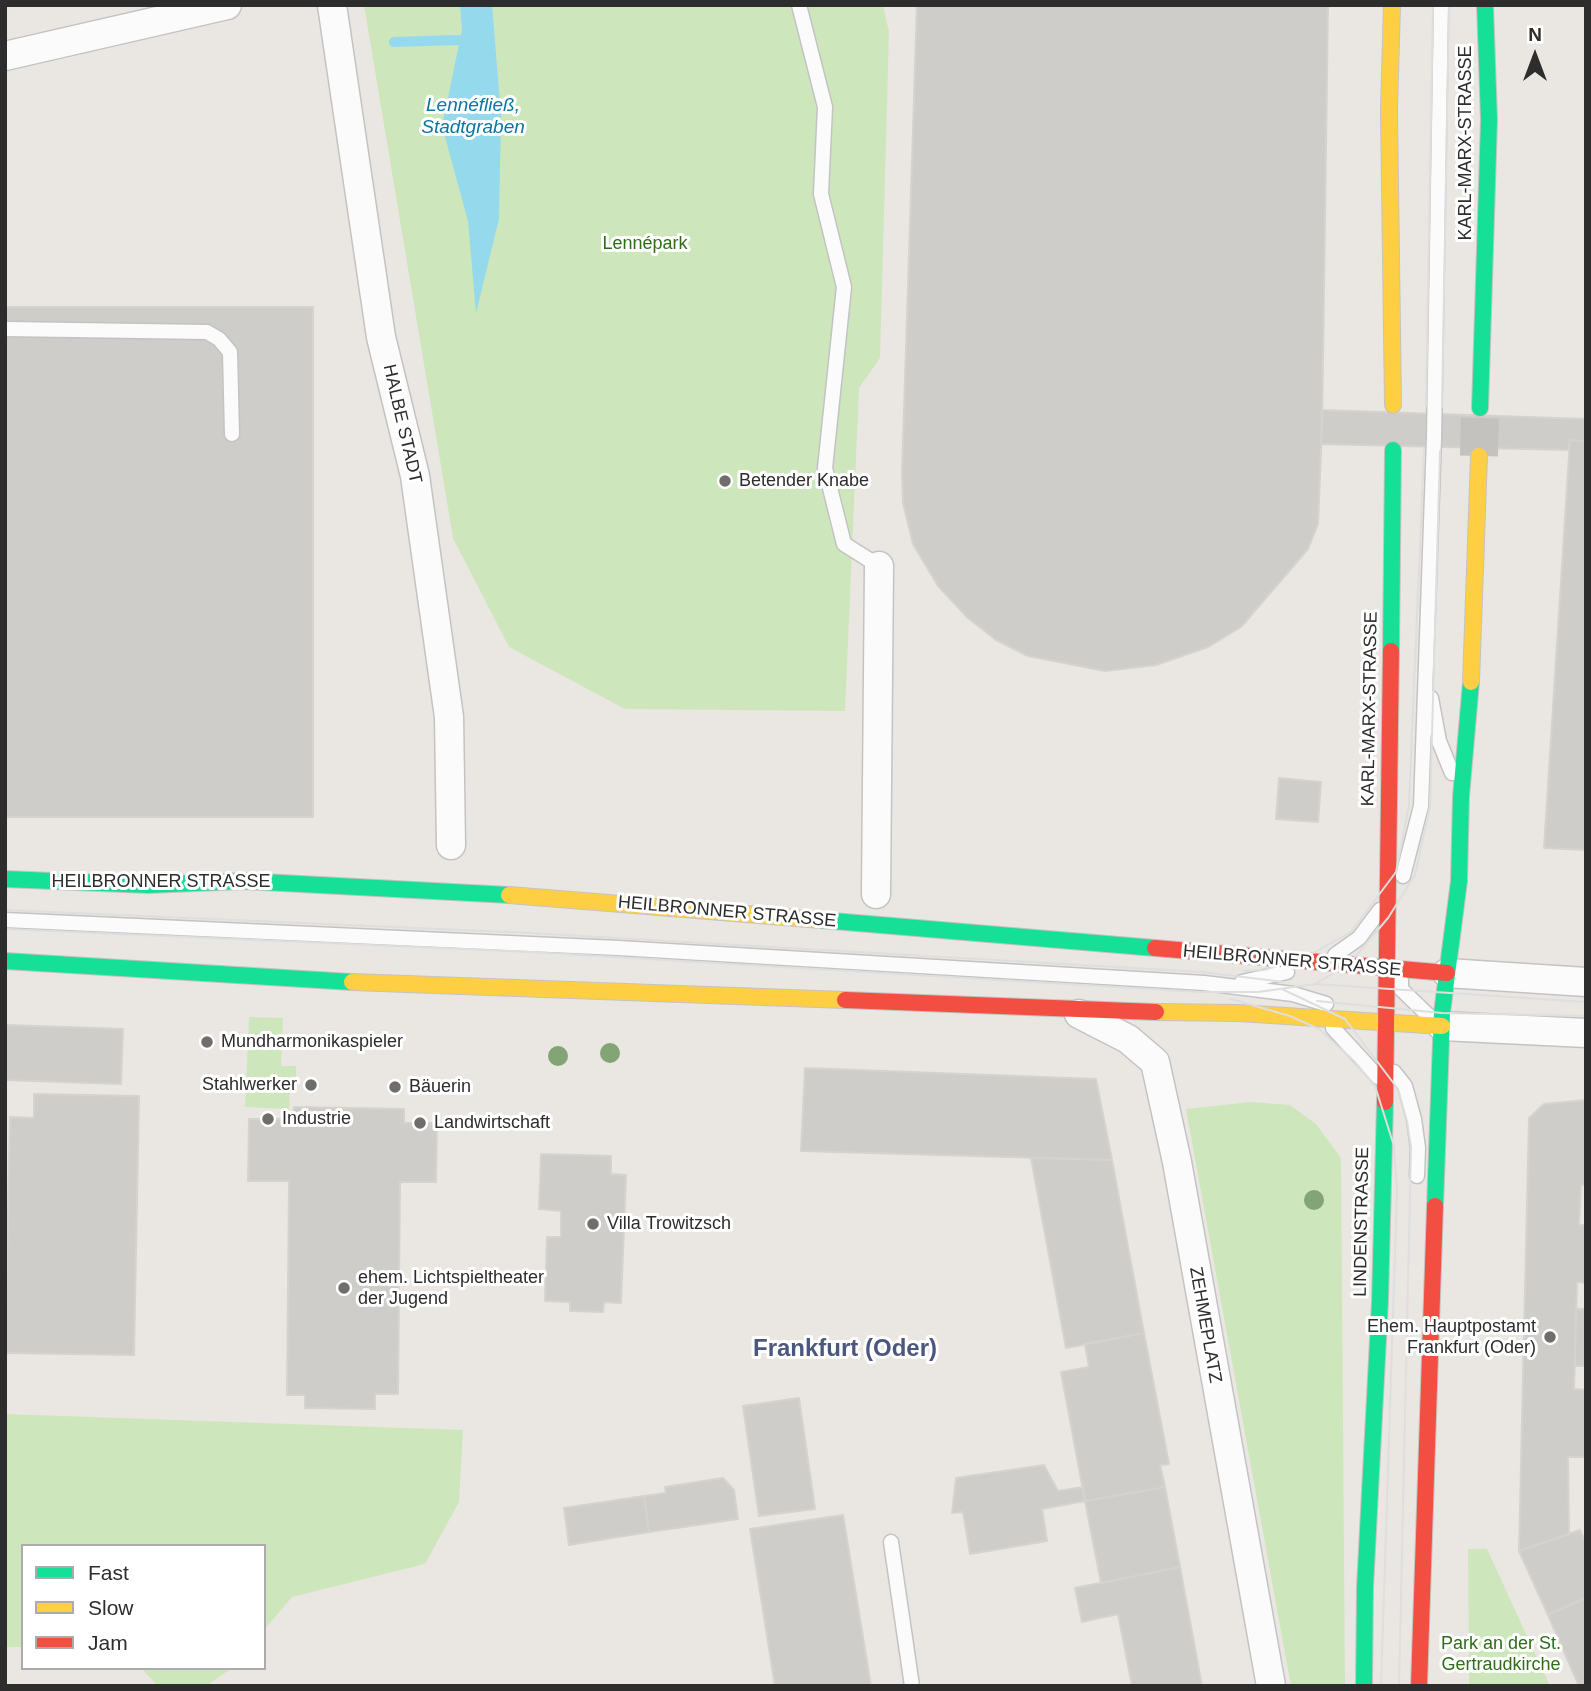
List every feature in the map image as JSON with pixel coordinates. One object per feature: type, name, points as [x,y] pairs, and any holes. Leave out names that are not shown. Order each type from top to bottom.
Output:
[{"type":"street","points":[[5,56],[227,5]]},
{"type":"street","name":"HALBE STADT","points":[[332,5],[381,337],[417,489],[449,717],[451,845]]},
{"type":"street","points":[[1392,5],[1389,110],[1393,405]]},
{"type":"street","name":"KARL-MARX-STRASSE","points":[[1480,408],[1489,120],[1485,5]]},
{"type":"street","name":"KARL-MARX-STRASSE","points":[[1393,450],[1387,901],[1395,969]]},
{"type":"street","points":[[1419,1686],[1432,1374],[1442,1027],[1459,881],[1461,796],[1473,656],[1479,456]]},
{"type":"street","points":[[876,894],[879,566]]},
{"type":"street","name":"HEILBRONNER STRASSE","points":[[5,879],[148,886],[244,881],[568,898],[1447,973]]},
{"type":"street","points":[[5,961],[229,977],[1072,1011],[1352,1019],[1385,1014],[1442,1027],[1586,1033]]},
{"type":"street","name":"LINDENSTRASSE","points":[[1364,1686],[1365,1587],[1380,1301],[1385,1014],[1395,969]]},
{"type":"street","points":[[1447,973],[1586,982]]},
{"type":"street","name":"ZEHMEPLATZ","points":[[1072,1011],[1128,1039],[1155,1062],[1177,1162],[1272,1686]]},
{"type":"lane","points":[[799,5],[825,107],[821,194],[844,287],[825,468],[844,544],[879,566]]},
{"type":"lane","points":[[1204,983],[1257,980],[1324,963],[1359,938],[1405,873],[1421,806],[1434,438],[1441,5]]},
{"type":"lane","points":[[5,330],[207,332],[219,339],[230,352],[232,434]]},
{"type":"lane","points":[[1426,662],[1439,741],[1461,796]]},
{"type":"lane","points":[[1404,892],[1409,805]]},
{"type":"lane","points":[[5,920],[583,946],[1204,983],[1293,994],[1323,1002],[1352,1019],[1405,1086],[1418,1148],[1417,1188]]},
{"type":"lane","points":[[1403,944],[1395,969],[1401,989],[1442,1027]]},
{"type":"lane","points":[[1204,983],[1249,993],[1317,1017],[1339,1032],[1384,1086]]},
{"type":"lane","points":[[1417,1293],[1432,1374]]},
{"type":"lane","points":[[891,1542],[912,1686]]},
{"type":"green space","name":"Lennépark","points":[[364,5],[883,5],[889,32],[880,358],[859,388],[845,711],[625,709],[509,647],[453,538]]},
{"type":"green space","points":[[249,1017],[283,1018],[281,1066],[296,1066],[296,1090],[290,1091],[289,1109],[245,1107]]},
{"type":"green space","points":[[1251,1102],[1290,1105],[1316,1124],[1341,1158],[1345,1686],[1291,1686],[1186,1109]]},
{"type":"green space","points":[[5,1414],[463,1430],[459,1502],[425,1564],[292,1597],[266,1628],[266,1544],[21,1544],[21,1647],[5,1647]]},
{"type":"green space","name":"Park an der St. Gertraudkirche","points":[[1468,1549],[1487,1549],[1550,1686],[1469,1686]]},
{"type":"green space","points":[[143,1670],[229,1670],[206,1686],[158,1686]]},
{"type":"water","name":"Lennéfließ, Stadtgraben","points":[[460,5],[492,5],[501,115],[499,219],[476,313],[468,221],[442,126],[462,30]]},
{"type":"building","points":[[917,5],[1328,5],[1322,428],[1318,524],[1308,549],[1241,627],[1208,647],[1156,665],[1105,671],[1028,656],[996,640],[968,618],[938,586],[913,544],[903,503],[902,472]]},
{"type":"building","points":[[5,307],[313,307],[313,817],[5,817]]},
{"type":"building","points":[[1322,410],[1586,419],[1586,441],[1570,440],[1568,450],[1321,444]]},
{"type":"building","points":[[1570,440],[1586,441],[1586,850],[1544,848]]},
{"type":"building","points":[[1279,778],[1321,782],[1318,822],[1276,819]]},
{"type":"building","points":[[5,1025],[123,1029],[121,1084],[5,1080]]},
{"type":"building","points":[[805,1068],[1096,1079],[1112,1160],[801,1151]]},
{"type":"building","points":[[34,1094],[139,1096],[134,1355],[5,1353],[10,1117],[34,1118]]},
{"type":"building","name":"Ehem. Hauptpostamt Frankfurt (Oder)","points":[[1586,1100],[1586,1185],[1581,1185],[1579,1225],[1586,1225],[1586,1283],[1577,1282],[1574,1389],[1586,1390],[1586,1457],[1568,1457],[1569,1534],[1519,1551],[1529,1118],[1544,1104]]},
{"type":"building","name":"ehem. Lichtspieltheater der Jugend","points":[[294,1107],[404,1109],[404,1123],[437,1123],[436,1182],[400,1182],[398,1394],[375,1394],[375,1409],[305,1408],[305,1395],[287,1395],[289,1181],[248,1181],[249,1119],[293,1119]]},
{"type":"building","name":"Villa Trowitzsch","points":[[541,1154],[611,1156],[611,1174],[626,1175],[621,1303],[604,1302],[603,1312],[570,1311],[570,1302],[545,1301],[547,1237],[561,1237],[561,1211],[539,1209]]},
{"type":"building","points":[[1031,1158],[1112,1160],[1144,1333],[1066,1348]]},
{"type":"building","points":[[1576,1309],[1586,1309],[1586,1366],[1575,1366]]},
{"type":"building","points":[[1144,1333],[1169,1464],[1160,1465],[1165,1487],[1085,1501],[1061,1372],[1089,1367],[1085,1344]]},
{"type":"building","points":[[799,1398],[815,1509],[759,1516],[743,1406]]},
{"type":"building","points":[[1044,1465],[1058,1491],[1083,1487],[1085,1501],[1042,1509],[1047,1541],[970,1554],[963,1512],[952,1513],[956,1478]]},
{"type":"building","points":[[723,1478],[734,1490],[738,1519],[649,1532],[644,1496],[666,1493],[665,1487]]},
{"type":"building","points":[[1165,1487],[1180,1567],[1101,1583],[1085,1501]]},
{"type":"building","points":[[644,1496],[649,1532],[569,1545],[564,1508]]},
{"type":"building","points":[[843,1515],[871,1686],[775,1686],[750,1529]]},
{"type":"building","points":[[1580,1530],[1586,1543],[1586,1598],[1548,1615],[1519,1551]]},
{"type":"building","points":[[1180,1567],[1202,1686],[1132,1686],[1118,1614],[1082,1622],[1075,1588]]},
{"type":"building","points":[[1586,1598],[1586,1686],[1579,1686],[1548,1615]]},
{"type":"waterway","points":[[394,42],[459,40]]},
{"type":"tunnel","points":[[1479,456],[1480,408]]},
{"type":"tram line","points":[[1426,406],[1433,5]]},
{"type":"tram line","points":[[1442,407],[1449,5]]},
{"type":"tram line","points":[[1244,971],[1264,970],[1306,957],[1351,932],[1396,872],[1409,805],[1424,449]]},
{"type":"tram line","points":[[5,929],[531,952],[1200,992],[1258,992],[1315,984],[1348,965],[1388,918],[1415,875],[1430,806],[1440,451]]},
{"type":"tram line","points":[[5,910],[530,933],[1202,972],[1284,982]]},
{"type":"tram line","points":[[1315,984],[1586,1002]]},
{"type":"tram line","points":[[1282,989],[1345,1019],[1398,1089],[1407,1121],[1411,1147],[1399,1686]]},
{"type":"tram line","points":[[1231,999],[1290,1016],[1319,1029],[1354,1061],[1375,1086],[1394,1146],[1397,1191],[1381,1686]]},
{"type":"tram line","points":[[1317,1001],[1442,1013],[1586,1016]]},
{"type":"traffic: fast","points":[[1480,408],[1489,120],[1485,5]]},
{"type":"traffic: fast","points":[[1391,651],[1393,450]]},
{"type":"traffic: fast","points":[[1435,1206],[1442,1013],[1459,881],[1461,796],[1471,682]]},
{"type":"traffic: fast","points":[[5,879],[148,885],[244,881],[509,895]]},
{"type":"traffic: fast","points":[[821,920],[1155,948]]},
{"type":"traffic: fast","points":[[5,961],[352,982]]},
{"type":"traffic: fast","points":[[1364,1686],[1365,1587],[1380,1301],[1385,1102]]},
{"type":"traffic: slow","points":[[1392,5],[1389,110],[1393,405]]},
{"type":"traffic: slow","points":[[1471,682],[1479,456]]},
{"type":"traffic: slow","points":[[509,895],[821,920]]},
{"type":"traffic: slow","points":[[352,982],[845,1000]]},
{"type":"traffic: slow","points":[[1156,1012],[1239,1013],[1442,1026]]},
{"type":"traffic: jam","points":[[1385,1102],[1391,651]]},
{"type":"traffic: jam","points":[[1155,948],[1447,973]]},
{"type":"traffic: jam","points":[[845,1000],[1156,1012]]},
{"type":"traffic: jam","points":[[1419,1686],[1435,1206]]},
{"type":"place","name":"Betender Knabe","points":[[725,481]]},
{"type":"place","name":"Mundharmonikaspieler","points":[[207,1042]]},
{"type":"place","name":"Stahlwerker","points":[[311,1085]]},
{"type":"place","name":"Bäuerin","points":[[395,1087]]},
{"type":"place","name":"Industrie","points":[[268,1119]]},
{"type":"place","name":"Landwirtschaft","points":[[420,1123]]},
{"type":"place","name":"Villa Trowitzsch","points":[[593,1224]]},
{"type":"place","name":"ehem. Lichtspieltheater der Jugend","points":[[344,1288]]},
{"type":"place","name":"Ehem. Hauptpostamt Frankfurt (Oder)","points":[[1550,1337]]},
{"type":"district","name":"Frankfurt (Oder)","points":[[845,1349]]}]
